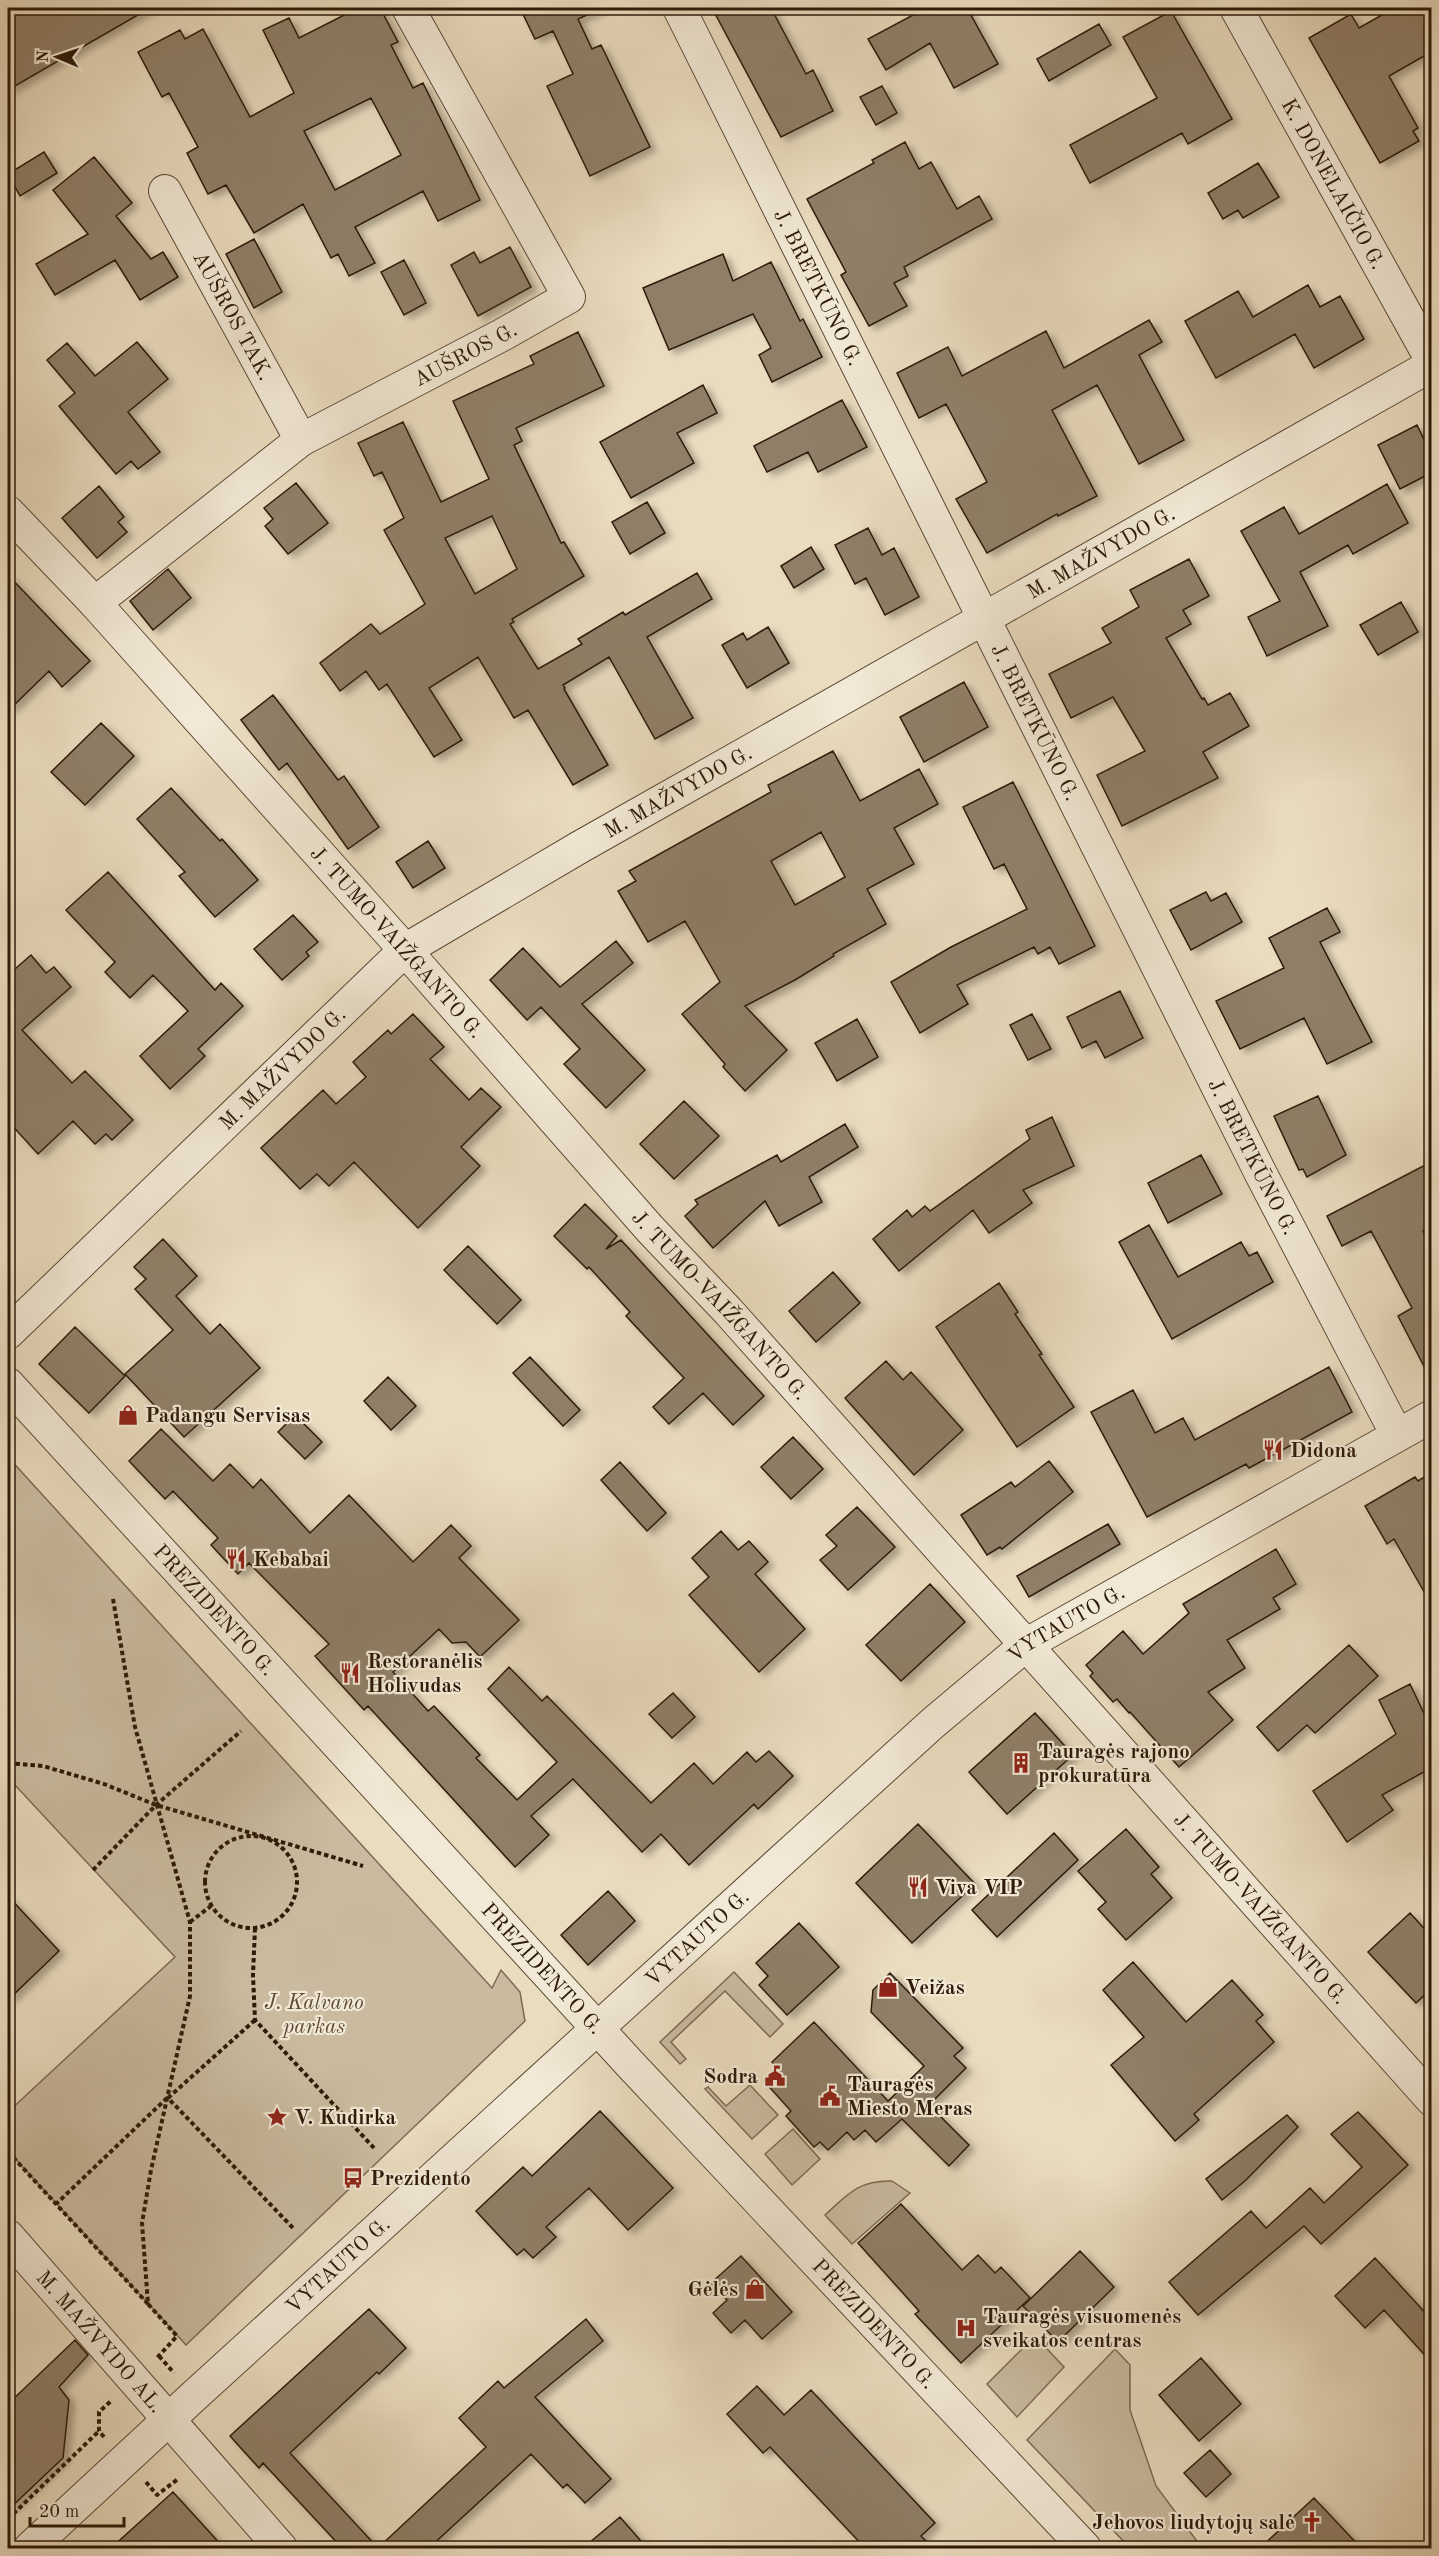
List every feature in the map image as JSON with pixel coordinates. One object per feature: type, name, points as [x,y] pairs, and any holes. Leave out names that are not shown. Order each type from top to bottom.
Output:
[{"type":"street","name":"AUŠROS G.","points":[[95,603],[301,440],[502,335],[569,297],[408,8]]},
{"type":"street","name":"J. BRETKŪNO G.","points":[[679,8],[985,617],[1261,1174],[1397,1435]]},
{"type":"street","name":"K. DONELAIČIO G.","points":[[1236,8],[1431,363]]},
{"type":"street","name":"AUŠROS TAK.","points":[[165,191],[301,440]]},
{"type":"street","name":"M. MAŽVYDO G.","points":[[8,1333],[405,950],[580,847],[1431,363]]},
{"type":"street","name":"J. TUMO-VAIŽGANTO G.","points":[[8,512],[95,603],[650,1228],[728,1311],[1027,1644],[1431,2100]]},
{"type":"street","name":"PREZIDENTO G.","points":[[8,1383],[598,2028],[1085,2548]]},
{"type":"street","name":"VYTAUTO G.","points":[[30,2548],[167,2420],[933,1723],[1027,1644],[1431,1416]]},
{"type":"street","name":"M. MAŽVYDO AL.","points":[[8,2236],[281,2548]]},
{"type":"path","points":[[113,1599],[135,1726],[190,1922],[190,1996],[142,2223],[148,2304]]},
{"type":"path","points":[[93,1870],[156,1805],[241,1731]]},
{"type":"path","points":[[8,1763],[43,1766],[104,1784],[156,1805],[363,1866]]},
{"type":"path","points":[[251,1836],[265,1838],[276,1843],[292,1861],[297,1884],[289,1907],[272,1923],[255,1928],[237,1926],[226,1921],[211,1906],[205,1891],[208,1864],[215,1853],[226,1843],[251,1836]]},
{"type":"path","points":[[190,1922],[211,1906]]},
{"type":"path","points":[[255,1928],[253,1975],[255,2020],[374,2148]]},
{"type":"path","points":[[56,2204],[255,2020]]},
{"type":"path","points":[[168,2098],[293,2228]]},
{"type":"path","points":[[8,2158],[11,2155],[177,2336],[134,2380]]},
{"type":"path","points":[[8,2519],[99,2432]]},
{"type":"green space","name":"J. Kalvano parkas","points":[[8,1457],[492,1988],[501,1970],[520,1992],[525,2021],[186,2345],[8,2151],[8,2112],[175,1957],[14,1784],[8,1790]]},
{"type":"green space","points":[[734,1972],[783,2024],[770,2037],[725,1991],[671,2042],[686,2059],[680,2064],[660,2042]]},
{"type":"green space","points":[[750,2085],[778,2115],[752,2139],[705,2089],[708,2087],[726,2106]]},
{"type":"green space","points":[[793,2129],[820,2159],[792,2185],[765,2154]]},
{"type":"green space","points":[[881,2181],[892,2181],[910,2193],[852,2244],[825,2215],[862,2186]]},
{"type":"green space","points":[[1035,2336],[1064,2367],[1017,2417],[987,2384]]},
{"type":"green space","points":[[1115,2349],[1130,2365],[1130,2410],[1156,2486],[1202,2548],[1130,2548],[1027,2440]]},
{"type":"building","points":[[8,8],[150,8],[8,90]]},
{"type":"building","points":[[358,8],[380,8],[398,42],[391,45],[413,88],[423,83],[480,200],[438,221],[423,191],[355,227],[375,263],[349,276],[338,254],[331,258],[303,204],[254,233],[226,185],[208,194],[187,153],[198,147],[169,93],[162,97],[138,52],[180,30],[185,39],[203,29],[250,117],[294,93],[263,30],[289,18],[299,38]],"holes":[[[371,98],[401,155],[335,190],[304,131]]]},
{"type":"building","points":[[520,8],[602,8],[578,19],[592,49],[601,45],[650,147],[590,176],[547,86],[573,74],[553,31],[535,39]]},
{"type":"building","points":[[712,8],[771,8],[806,74],[813,70],[833,111],[781,137]]},
{"type":"building","points":[[926,8],[967,8],[998,64],[954,88],[930,43],[886,70],[868,39]]},
{"type":"building","points":[[1394,8],[1431,8],[1431,52],[1389,76],[1418,128],[1413,131],[1419,141],[1380,163],[1309,38],[1351,14],[1359,28]]},
{"type":"building","points":[[1171,11],[1232,119],[1188,144],[1182,133],[1090,183],[1070,145],[1157,98],[1123,37]]},
{"type":"building","points":[[1099,24],[1111,45],[1049,81],[1037,59]]},
{"type":"building","points":[[882,86],[897,113],[876,125],[860,97]]},
{"type":"building","points":[[905,142],[919,169],[931,162],[957,209],[979,196],[992,219],[904,267],[908,276],[894,283],[907,306],[869,326],[841,275],[846,272],[807,199],[874,163],[872,160]]},
{"type":"building","points":[[44,152],[57,173],[20,196],[8,174]]},
{"type":"building","points":[[94,157],[132,203],[116,216],[151,259],[163,252],[178,277],[140,300],[115,260],[55,295],[36,264],[88,234],[53,190]]},
{"type":"building","points":[[1258,163],[1279,197],[1243,218],[1238,210],[1223,219],[1208,193]]},
{"type":"building","points":[[254,239],[282,292],[254,308],[226,254]]},
{"type":"building","points":[[510,247],[531,287],[478,316],[451,265],[474,252],[480,263]]},
{"type":"building","points":[[723,254],[733,281],[771,262],[800,321],[803,319],[822,357],[772,382],[759,355],[771,348],[753,314],[669,350],[643,288]]},
{"type":"building","points":[[404,260],[426,303],[404,315],[381,272]]},
{"type":"building","points":[[1308,285],[1320,307],[1340,296],[1364,339],[1314,368],[1295,334],[1216,378],[1185,321],[1238,291],[1253,317]]},
{"type":"building","points":[[1149,320],[1162,342],[1139,355],[1184,440],[1139,464],[1097,385],[1052,410],[1097,496],[1058,516],[1057,514],[987,553],[956,499],[987,482],[946,404],[919,418],[897,373],[948,347],[962,376],[1046,331],[1064,368]]},
{"type":"building","points":[[578,332],[604,386],[516,428],[522,441],[514,445],[561,543],[564,542],[584,576],[512,619],[514,622],[510,624],[538,669],[582,644],[578,639],[623,612],[625,615],[697,573],[712,599],[647,637],[693,718],[655,739],[609,657],[563,685],[608,765],[573,785],[528,710],[514,718],[478,657],[429,688],[462,740],[434,757],[387,684],[379,690],[366,671],[340,691],[320,663],[371,624],[380,634],[425,604],[384,530],[404,518],[382,472],[374,476],[358,443],[403,422],[441,502],[489,479],[453,401],[534,364],[530,356]],"holes":[[[492,516],[517,569],[475,594],[445,538]]]},
{"type":"building","points":[[137,342],[168,379],[128,412],[160,452],[138,469],[131,461],[116,474],[59,406],[75,393],[47,360],[67,343],[95,376]]},
{"type":"building","points":[[703,385],[717,413],[677,433],[694,463],[631,498],[600,442]]},
{"type":"building","points":[[842,400],[867,447],[818,472],[808,452],[767,472],[754,446]]},
{"type":"building","points":[[1417,425],[1431,454],[1431,473],[1400,489],[1378,445]]},
{"type":"building","points":[[296,483],[328,523],[288,554],[265,526],[273,519],[264,508]]},
{"type":"building","points":[[1387,484],[1408,523],[1353,554],[1348,545],[1300,572],[1328,626],[1267,656],[1248,617],[1280,601],[1241,531],[1284,507],[1299,534]]},
{"type":"building","points":[[99,486],[124,517],[118,522],[127,532],[97,558],[62,518]]},
{"type":"building","points":[[647,502],[665,533],[630,554],[612,522]]},
{"type":"building","points":[[868,528],[882,555],[894,548],[919,597],[885,615],[866,578],[855,584],[835,545]]},
{"type":"building","points":[[811,547],[824,569],[794,588],[781,566]]},
{"type":"building","points":[[1189,559],[1209,596],[1183,610],[1191,624],[1166,638],[1202,699],[1204,698],[1208,705],[1230,693],[1249,726],[1203,752],[1218,778],[1122,826],[1097,775],[1145,751],[1113,697],[1071,718],[1049,674],[1111,643],[1102,628],[1139,607],[1130,590]]},
{"type":"building","points":[[168,569],[191,598],[153,630],[130,601]]},
{"type":"building","points":[[8,575],[90,661],[62,687],[49,671],[8,711]]},
{"type":"building","points":[[1401,602],[1418,632],[1378,655],[1360,625]]},
{"type":"building","points":[[768,627],[789,663],[747,688],[722,645],[743,633],[747,640]]},
{"type":"building","points":[[964,682],[988,727],[924,762],[900,717]]},
{"type":"building","points":[[273,695],[338,780],[344,776],[379,827],[348,849],[287,763],[279,770],[241,720]]},
{"type":"building","points":[[101,723],[134,756],[85,805],[51,772]]},
{"type":"building","points":[[833,751],[860,801],[919,769],[938,804],[894,828],[914,864],[867,889],[886,924],[833,954],[834,956],[795,980],[745,1006],[787,1050],[745,1091],[723,1067],[725,1064],[682,1014],[720,982],[685,921],[648,942],[618,891],[636,881],[629,871],[771,792],[768,785]],"holes":[[[821,832],[845,877],[795,905],[771,861]]]},
{"type":"building","points":[[1013,782],[1095,946],[1059,964],[1050,947],[1038,954],[1034,947],[957,985],[968,1004],[920,1033],[891,982],[951,947],[1027,909],[1004,864],[994,869],[963,807]]},
{"type":"building","points":[[171,788],[220,841],[222,839],[258,880],[215,917],[179,876],[185,872],[137,819]]},
{"type":"building","points":[[428,841],[445,868],[413,888],[396,862]]},
{"type":"building","points":[[108,872],[215,990],[221,983],[243,1006],[198,1049],[205,1056],[170,1089],[140,1056],[188,1011],[153,975],[130,998],[105,972],[115,962],[66,910]]},
{"type":"building","points":[[1206,892],[1211,901],[1226,893],[1242,922],[1191,950],[1170,910]]},
{"type":"building","points":[[1327,908],[1340,932],[1320,942],[1372,1042],[1327,1064],[1304,1018],[1240,1049],[1216,1001],[1284,968],[1269,938]]},
{"type":"building","points":[[293,915],[318,942],[306,952],[309,956],[282,980],[254,949]]},
{"type":"building","points":[[616,941],[633,963],[582,1004],[645,1070],[606,1108],[564,1064],[580,1049],[541,1007],[527,1020],[490,980],[523,948],[560,987]]},
{"type":"building","points":[[31,955],[46,973],[54,967],[71,987],[22,1030],[72,1083],[85,1071],[133,1120],[112,1140],[106,1134],[95,1144],[73,1121],[38,1154],[8,1121],[8,975]]},
{"type":"building","points":[[1120,991],[1143,1038],[1105,1058],[1096,1041],[1082,1048],[1067,1017]]},
{"type":"building","points":[[413,1014],[444,1047],[430,1059],[469,1100],[481,1088],[501,1107],[461,1147],[480,1166],[418,1228],[354,1162],[329,1186],[317,1174],[300,1189],[261,1148],[323,1090],[336,1104],[366,1077],[353,1062],[388,1030],[391,1034]]},
{"type":"building","points":[[1032,1014],[1051,1049],[1028,1060],[1010,1025]]},
{"type":"building","points":[[857,1019],[878,1057],[837,1081],[815,1043]]},
{"type":"building","points":[[1318,1096],[1346,1155],[1307,1177],[1303,1169],[1299,1170],[1274,1116]]},
{"type":"building","points":[[684,1101],[719,1136],[674,1179],[640,1144]]},
{"type":"building","points":[[1052,1117],[1074,1166],[1023,1190],[1032,1203],[989,1233],[973,1210],[899,1271],[873,1239],[907,1210],[912,1217],[925,1206],[930,1211],[1030,1139],[1026,1130]]},
{"type":"building","points":[[845,1124],[858,1147],[809,1177],[822,1202],[779,1226],[765,1201],[713,1248],[685,1216],[698,1204],[695,1200],[777,1155],[781,1162]]},
{"type":"building","points":[[1201,1155],[1222,1194],[1168,1223],[1148,1183]]},
{"type":"building","points":[[1431,1162],[1431,1226],[1423,1231],[1431,1248],[1431,1380],[1398,1316],[1412,1308],[1371,1231],[1342,1246],[1327,1216]]},
{"type":"building","points":[[585,1204],[617,1236],[606,1249],[621,1240],[764,1396],[733,1425],[703,1393],[669,1424],[653,1407],[684,1378],[626,1316],[630,1312],[589,1267],[587,1269],[554,1236]]},
{"type":"building","points":[[1149,1225],[1178,1277],[1241,1242],[1249,1256],[1257,1252],[1273,1282],[1172,1339],[1119,1242]]},
{"type":"building","points":[[163,1239],[197,1276],[176,1296],[210,1334],[220,1324],[260,1368],[184,1437],[125,1374],[173,1330],[135,1289],[146,1279],[134,1267]]},
{"type":"building","points":[[468,1246],[521,1300],[497,1324],[444,1270]]},
{"type":"building","points":[[833,1272],[860,1303],[816,1342],[789,1311]]},
{"type":"building","points":[[999,1283],[1018,1312],[1015,1314],[1042,1354],[1039,1355],[1074,1407],[1017,1447],[936,1327]]},
{"type":"building","points":[[75,1327],[125,1376],[89,1413],[39,1364]]},
{"type":"building","points":[[530,1357],[580,1410],[563,1426],[513,1373]]},
{"type":"building","points":[[886,1361],[903,1380],[911,1372],[963,1430],[914,1475],[845,1398]]},
{"type":"building","points":[[1329,1367],[1352,1412],[1249,1468],[1246,1464],[1147,1517],[1091,1412],[1133,1390],[1155,1433],[1183,1418],[1195,1440]]},
{"type":"building","points":[[388,1377],[416,1406],[391,1430],[364,1401]]},
{"type":"building","points":[[295,1415],[322,1442],[305,1459],[278,1432]]},
{"type":"building","points":[[161,1429],[213,1481],[230,1464],[253,1488],[261,1479],[310,1533],[349,1495],[413,1562],[451,1525],[471,1546],[459,1558],[519,1620],[480,1657],[466,1642],[452,1643],[439,1629],[393,1672],[428,1711],[434,1706],[480,1755],[476,1758],[517,1800],[557,1762],[488,1689],[509,1667],[542,1701],[547,1696],[651,1803],[694,1763],[713,1784],[747,1752],[756,1762],[769,1751],[793,1776],[758,1809],[754,1804],[689,1865],[661,1834],[642,1852],[573,1779],[531,1816],[549,1835],[515,1867],[368,1706],[364,1710],[315,1656],[329,1644],[249,1563],[238,1574],[211,1545],[218,1538],[173,1491],[165,1499],[129,1461]]},
{"type":"building","points":[[793,1437],[823,1469],[791,1499],[761,1467]]},
{"type":"building","points":[[1049,1461],[1073,1492],[1002,1549],[1000,1547],[987,1555],[961,1515],[1011,1482],[1015,1487]]},
{"type":"building","points":[[620,1462],[666,1513],[647,1531],[601,1480]]},
{"type":"building","points":[[1431,1473],[1431,1604],[1394,1539],[1387,1544],[1365,1506],[1415,1477],[1418,1481]]},
{"type":"building","points":[[857,1507],[895,1547],[848,1590],[820,1560],[837,1546],[826,1535]]},
{"type":"building","points":[[1108,1524],[1120,1544],[1029,1597],[1017,1576]]},
{"type":"building","points":[[721,1531],[738,1550],[749,1541],[768,1562],[755,1574],[805,1629],[759,1672],[689,1595],[709,1577],[692,1558]]},
{"type":"building","points":[[1276,1549],[1296,1584],[1273,1598],[1280,1609],[1227,1640],[1245,1668],[1208,1692],[1233,1720],[1179,1767],[1117,1699],[1113,1702],[1090,1676],[1093,1673],[1086,1665],[1123,1631],[1143,1654],[1189,1613],[1183,1604]]},
{"type":"building","points":[[930,1584],[965,1622],[901,1681],[866,1645]]},
{"type":"building","points":[[1349,1645],[1378,1676],[1315,1733],[1307,1725],[1278,1751],[1257,1727]]},
{"type":"building","points":[[1410,1684],[1431,1728],[1431,1768],[1382,1795],[1393,1810],[1347,1842],[1313,1791],[1396,1734],[1379,1700]]},
{"type":"building","points":[[673,1693],[695,1717],[672,1738],[649,1714]]},
{"type":"building","name":"Tauragės rajono prokuratūra","points":[[1035,1713],[1073,1755],[1007,1814],[969,1772]]},
{"type":"building","name":"Viva VIP","points":[[918,1824],[975,1884],[912,1943],[856,1883]]},
{"type":"building","points":[[1126,1829],[1159,1867],[1151,1874],[1172,1898],[1126,1940],[1098,1909],[1106,1902],[1078,1871]]},
{"type":"building","points":[[1054,1833],[1078,1860],[997,1937],[972,1910]]},
{"type":"building","points":[[608,1891],[635,1921],[588,1965],[561,1935]]},
{"type":"building","points":[[8,1896],[59,1951],[8,2000]]},
{"type":"building","points":[[1410,1913],[1431,1936],[1431,1989],[1416,2003],[1368,1952]]},
{"type":"building","points":[[799,1923],[839,1967],[787,2015],[759,1985],[768,1976],[756,1963]]},
{"type":"building","points":[[1133,1962],[1186,2022],[1232,1980],[1263,2015],[1256,2021],[1274,2042],[1194,2114],[1199,2120],[1175,2141],[1111,2065],[1144,2037],[1103,1990]]},
{"type":"building","points":[[890,1973],[963,2048],[954,2056],[966,2068],[929,2105],[969,2145],[949,2166],[902,2119],[876,2142],[865,2130],[854,2140],[847,2132],[828,2150],[820,2142],[814,2147],[786,2116],[791,2111],[764,2081],[777,2069],[772,2062],[814,2022],[888,2101],[924,2066],[871,2012],[873,1990]]},
{"type":"building","points":[[600,2111],[673,2188],[628,2230],[589,2188],[546,2227],[556,2237],[533,2258],[524,2249],[517,2255],[476,2211],[523,2167],[532,2176]]},
{"type":"building","points":[[1358,2112],[1408,2165],[1321,2244],[1304,2226],[1198,2315],[1169,2282],[1251,2211],[1266,2228],[1310,2188],[1324,2203],[1362,2167],[1331,2134]]},
{"type":"building","points":[[1287,2115],[1298,2127],[1246,2180],[1222,2200],[1206,2179]]},
{"type":"building","points":[[901,2204],[962,2270],[978,2255],[995,2273],[1001,2267],[1030,2298],[961,2363],[915,2314],[919,2311],[858,2243]]},
{"type":"building","points":[[1080,2251],[1114,2287],[1058,2342],[1023,2306]]},
{"type":"building","points":[[741,2256],[792,2312],[762,2339],[745,2320],[731,2333],[713,2313],[727,2300],[711,2283]]},
{"type":"building","points":[[1375,2258],[1431,2319],[1431,2362],[1384,2310],[1365,2328],[1335,2296]]},
{"type":"building","points":[[369,2309],[406,2348],[290,2453],[378,2548],[342,2548],[263,2463],[259,2468],[230,2436]]},
{"type":"building","points":[[586,2319],[603,2341],[535,2397],[611,2479],[585,2503],[567,2484],[563,2488],[531,2454],[429,2548],[378,2548],[486,2447],[459,2418],[498,2381],[504,2388]]},
{"type":"building","points":[[75,2340],[88,2355],[59,2387],[69,2400],[63,2458],[8,2510],[8,2404]]},
{"type":"building","points":[[1201,2358],[1241,2404],[1199,2441],[1159,2395]]},
{"type":"building","points":[[757,2386],[784,2415],[811,2390],[935,2523],[921,2536],[933,2548],[865,2548],[770,2447],[763,2453],[727,2414]]},
{"type":"building","points":[[1210,2450],[1231,2474],[1206,2497],[1184,2473]]},
{"type":"building","points":[[173,2492],[224,2548],[111,2548]]},
{"type":"building","name":"Jehovos liudytojų salė","points":[[1314,2498],[1361,2548],[1260,2548]]},
{"type":"building","points":[[620,2517],[647,2548],[583,2548]]},
{"type":"place","name":"Padangu Servisas","points":[[128,1415]]},
{"type":"place","name":"Didona","points":[[1273,1450]]},
{"type":"place","name":"Kebabai","points":[[236,1559]]},
{"type":"place","name":"Restoranėlis Holivudas","points":[[350,1673]]},
{"type":"place","name":"Tauragės rajono prokuratūra","points":[[1021,1763]]},
{"type":"place","name":"Viva VIP","points":[[918,1887]]},
{"type":"place","name":"Veižas","points":[[888,1987]]},
{"type":"place","name":"Sodra","points":[[775,2076]]},
{"type":"place","name":"Tauragės Miesto Meras","points":[[830,2096]]},
{"type":"place","name":"V. Kudirka","points":[[277,2117]]},
{"type":"place","name":"Prezidento","points":[[353,2178]]},
{"type":"place","name":"Gėlės","points":[[755,2289]]},
{"type":"place","name":"Tauragės visuomenės sveikatos centras","points":[[966,2328]]},
{"type":"place","name":"Jehovos liudytojų salė","points":[[1312,2522]]}]
